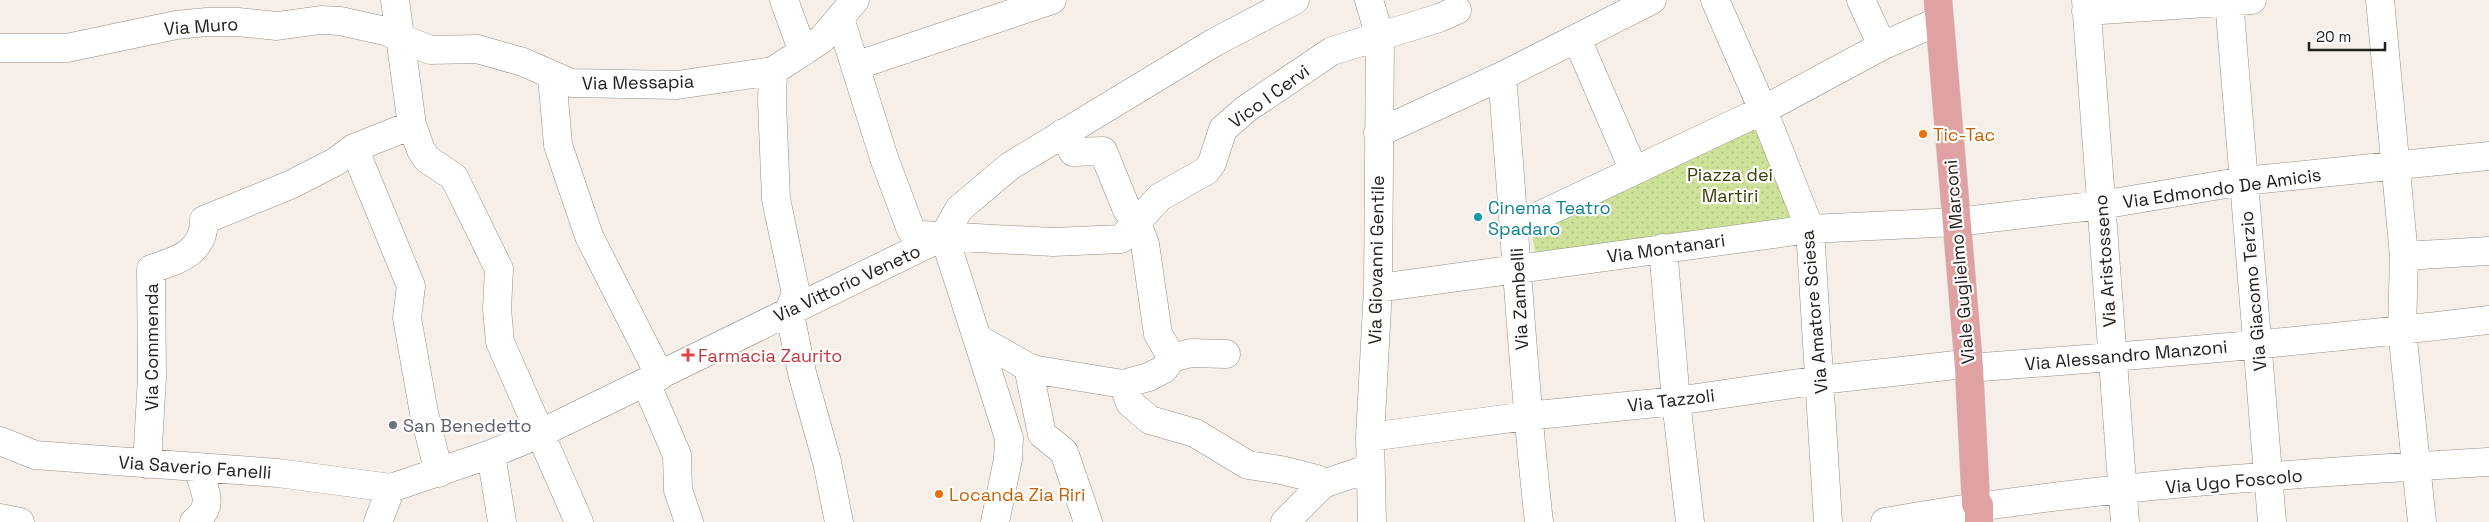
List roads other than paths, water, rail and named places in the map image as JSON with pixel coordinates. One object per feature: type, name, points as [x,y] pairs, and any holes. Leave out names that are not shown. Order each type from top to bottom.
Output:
[{"type":"main road","name":"Viale Guglielmo Marconi","points":[[1938,10],[1969,368],[1976,504],[1979,514]]},
{"type":"street","points":[[395,0],[412,125],[421,150],[427,159],[454,177],[499,269],[497,309],[500,342],[579,522]]},
{"type":"street","points":[[784,0],[803,52]]},
{"type":"street","points":[[847,9],[855,66],[1052,0]]},
{"type":"street","points":[[995,522],[1008,459],[1009,438],[944,236],[959,209],[1010,166],[1063,133],[1215,42],[1295,0]]},
{"type":"street","name":"Via Giovanni Gentile","points":[[1369,0],[1380,37],[1378,288],[1370,437],[1372,522]]},
{"type":"street","points":[[1378,132],[1502,76],[1652,0]]},
{"type":"street","name":"Via Amatore Sciesa","points":[[1715,0],[1763,110],[1810,229],[1828,522]]},
{"type":"street","points":[[1861,0],[1882,46]]},
{"type":"street","points":[[2380,0],[2404,256],[2402,330],[2422,522]]},
{"type":"street","points":[[2086,6],[2237,1]]},
{"type":"street","name":"Via Giacomo Terzio","points":[[2237,1],[2244,181],[2272,522]]},
{"type":"street","name":"Via Aristosseno","points":[[2086,6],[2126,522]]},
{"type":"street","name":"Via Messapia","points":[[401,40],[430,50],[477,49],[523,62],[571,83],[677,85],[774,71],[822,38],[847,9]]},
{"type":"street","name":"Vico I Cervi","points":[[855,66],[884,158],[911,230],[920,235],[1053,242],[1121,239],[1160,197],[1206,171],[1212,163],[1223,129],[1246,109],[1332,51],[1380,37],[1457,10]]},
{"type":"street","points":[[1515,227],[1763,110],[1882,46],[1938,10]]},
{"type":"street","name":"Via Muro","points":[[0,48],[67,48],[176,25],[207,22],[238,22],[277,26],[321,20],[340,21],[385,31],[401,40]]},
{"type":"street","points":[[1577,39],[1634,171]]},
{"type":"street","points":[[774,71],[772,102],[776,199],[796,294],[788,310],[802,373],[827,462],[839,522]]},
{"type":"street","points":[[552,76],[558,145],[589,236],[653,379],[677,455],[678,490],[689,522]]},
{"type":"street","name":"Via Zambelli","points":[[1502,76],[1515,227],[1516,270],[1527,416],[1539,522]]},
{"type":"street","name":"Via Commenda","points":[[148,464],[152,377],[151,270],[184,258],[204,235],[204,220],[290,185],[335,162],[354,148],[412,125]]},
{"type":"street","points":[[1063,133],[1073,152],[1103,151],[1127,210],[1136,221],[1145,244],[1158,334],[1172,358]]},
{"type":"street","points":[[354,148],[411,286],[407,318],[424,413],[439,473]]},
{"type":"street","name":"Via Edmondo De Amicis","points":[[1956,222],[2101,205],[2244,181],[2489,156]]},
{"type":"street","name":"Via Montanari","points":[[1378,288],[1810,229],[1956,222]]},
{"type":"street","name":"Via Vittorio Veneto","points":[[391,488],[439,473],[539,434],[653,379],[788,310],[906,256],[944,236]]},
{"type":"street","points":[[1663,248],[1676,401],[1690,522]]},
{"type":"street","points":[[2404,256],[2489,251]]},
{"type":"street","name":"Via Alessandro Manzoni","points":[[1969,368],[2256,344],[2489,320]]},
{"type":"street","points":[[977,338],[1028,367],[1037,370],[1123,384],[1149,377],[1164,369],[1172,358],[1191,353],[1226,354]]},
{"type":"street","name":"Via Tazzoli","points":[[1370,437],[1527,416],[1676,401],[1820,380],[1965,364],[1969,368]]},
{"type":"street","points":[[1028,367],[1042,434],[1064,452],[1088,522]]},
{"type":"street","points":[[1123,384],[1130,403],[1150,420],[1195,433],[1248,465],[1299,475],[1317,480],[1323,484]]},
{"type":"street","points":[[1009,438],[1042,434]]},
{"type":"street","name":"Via Saverio Fanelli","points":[[0,441],[35,455],[278,473],[391,488]]},
{"type":"street","points":[[491,454],[502,522]]},
{"type":"street","name":"Via Ugo Foscolo","points":[[1885,522],[1979,514],[2123,490],[2269,477],[2489,462]]},
{"type":"street","points":[[194,522],[204,514],[208,505],[198,468]]},
{"type":"street","points":[[1284,522],[1323,484],[1370,468]]},
{"type":"street","points":[[378,522],[391,488]]},
{"type":"street","points":[[0,518],[20,522]]},
{"type":"place","name":"Tic-Tac","points":[[1923,134]]},
{"type":"place","name":"Cinema Teatro Spadaro","points":[[1478,217]]},
{"type":"place","name":"Farmacia Zaurito","points":[[688,355]]},
{"type":"place","name":"San Benedetto","points":[[393,425]]},
{"type":"place","name":"Locanda Zia Riri","points":[[939,494]]},
{"type":"park label","name":"Piazza dei Martiri","points":[[1730,184]]}]
